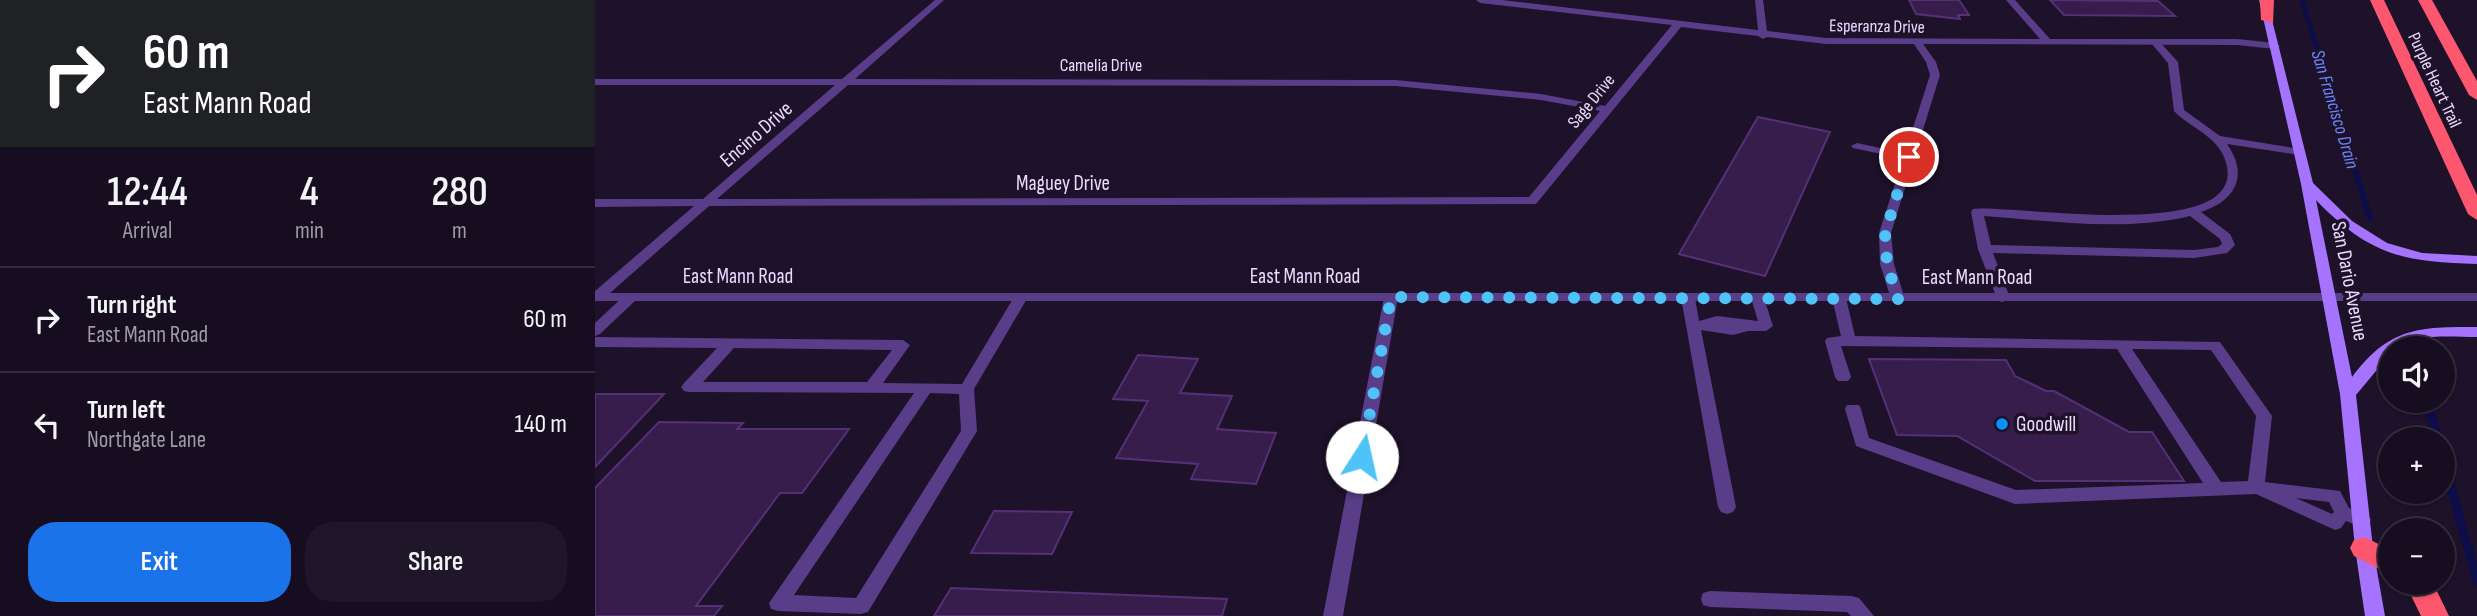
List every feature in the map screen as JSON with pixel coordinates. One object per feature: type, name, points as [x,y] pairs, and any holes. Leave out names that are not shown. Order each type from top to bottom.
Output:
[{"type":"highway","points":[[2265,0],[2268,20]]},
{"type":"highway","name":"Purple Heart Trail","points":[[2377,0],[2477,214]]},
{"type":"highway","name":"Purple Heart Trail","points":[[2425,0],[2477,95]]},
{"type":"highway","points":[[2364,548],[2378,556]]},
{"type":"highway","points":[[2425,595],[2435,616]]},
{"type":"main road","name":"San Dario Avenue","points":[[2268,20],[2307,184],[2348,394],[2364,548],[2375,616]]},
{"type":"main road","points":[[2307,184],[2357,234],[2385,248],[2434,259],[2477,260]]},
{"type":"main road","points":[[2348,394],[2373,359],[2387,346],[2414,335],[2477,332]]},
{"type":"street","name":"Encino Drive","points":[[596,298],[940,0]]},
{"type":"street","name":"Esperanza Drive","points":[[1480,0],[1678,23],[1763,36],[1826,41],[2237,42],[2275,46]]},
{"type":"street","points":[[1759,0],[1763,36]]},
{"type":"street","points":[[2010,0],[2048,43]]},
{"type":"street","name":"Sage Drive","points":[[1532,201],[1678,23]]},
{"type":"street","points":[[1898,299],[1887,264],[1885,233],[1935,75],[1931,62],[1917,42]]},
{"type":"street","points":[[2003,298],[1985,249],[1977,212],[2112,218],[2192,211],[2210,205],[2229,190],[2233,174],[2225,149],[2218,139],[2179,111],[2173,62],[2155,42]]},
{"type":"street","name":"Camelia Drive","points":[[595,82],[1395,83],[1541,97],[1606,109]]},
{"type":"street","points":[[2218,139],[2300,152]]},
{"type":"street","points":[[1857,146],[1909,157]]},
{"type":"street","name":"Maguey Drive","points":[[595,203],[1532,201]]},
{"type":"street","points":[[1985,249],[2194,254],[2223,250],[2228,246],[2225,237],[2192,211]]},
{"type":"street","points":[[926,388],[778,603],[861,606],[969,431],[966,389],[1021,297]]},
{"type":"street","points":[[1333,616],[1391,297]]},
{"type":"street","name":"East Mann Road","points":[[596,298],[2477,297]]},
{"type":"street","points":[[595,331],[631,298]]},
{"type":"street","points":[[1688,298],[1701,325],[1727,507]]},
{"type":"street","points":[[1701,325],[1721,332],[1736,332],[1747,326],[1766,326],[1758,298]]},
{"type":"street","points":[[1839,298],[1849,341]]},
{"type":"street","points":[[1843,377],[1832,341],[2215,345],[2264,416],[2256,487]]},
{"type":"street","points":[[595,342],[903,345],[871,388]]},
{"type":"street","points":[[730,343],[689,387],[966,389]]},
{"type":"street","points":[[2121,344],[2216,489]]},
{"type":"street","points":[[1853,409],[1863,442],[2015,497],[2256,487],[2335,523],[2343,513],[2362,520]]},
{"type":"street","points":[[1710,599],[1852,604],[1864,616]]},
{"type":"building","points":[[1909,0],[1959,0],[1969,15],[1958,15],[1960,19],[1916,14]]},
{"type":"building","points":[[2050,0],[2158,1],[2175,16],[2064,15]]},
{"type":"building","points":[[1758,117],[1830,132],[1765,276],[1679,254]]},
{"type":"building","points":[[1138,355],[1198,359],[1180,393],[1232,396],[1217,429],[1276,433],[1256,484],[1191,479],[1198,464],[1116,458],[1148,401],[1113,399]]},
{"type":"building","name":"Goodwill","points":[[1869,359],[2006,360],[2015,376],[2046,391],[2054,391],[2129,432],[2152,432],[2184,481],[2035,481],[1957,436],[1897,435]]},
{"type":"building","points":[[595,394],[664,394],[595,467]]},
{"type":"building","points":[[659,422],[743,423],[737,429],[849,429],[802,493],[780,493],[696,606],[722,606],[714,616],[595,616],[595,488]]},
{"type":"building","points":[[994,511],[1072,512],[1052,554],[971,553]]},
{"type":"building","points":[[951,588],[1227,599],[1222,616],[934,616]]},
{"type":"waterway","name":"San Francisco Drain","points":[[2302,0],[2350,155]]},
{"type":"waterway","name":"San Francisco Drain","points":[[2350,154],[2370,218]]},
{"type":"waterway","name":"San Francisco Drain","points":[[2430,413],[2435,427]]},
{"type":"waterway","name":"San Francisco Drain","points":[[2455,501],[2477,581]]},
{"type":"place","name":"Goodwill","points":[[2002,424]]},
{"type":"route","points":[[1362,457],[1391,297],[1898,299],[1887,264],[1885,233],[1909,157]]}]
